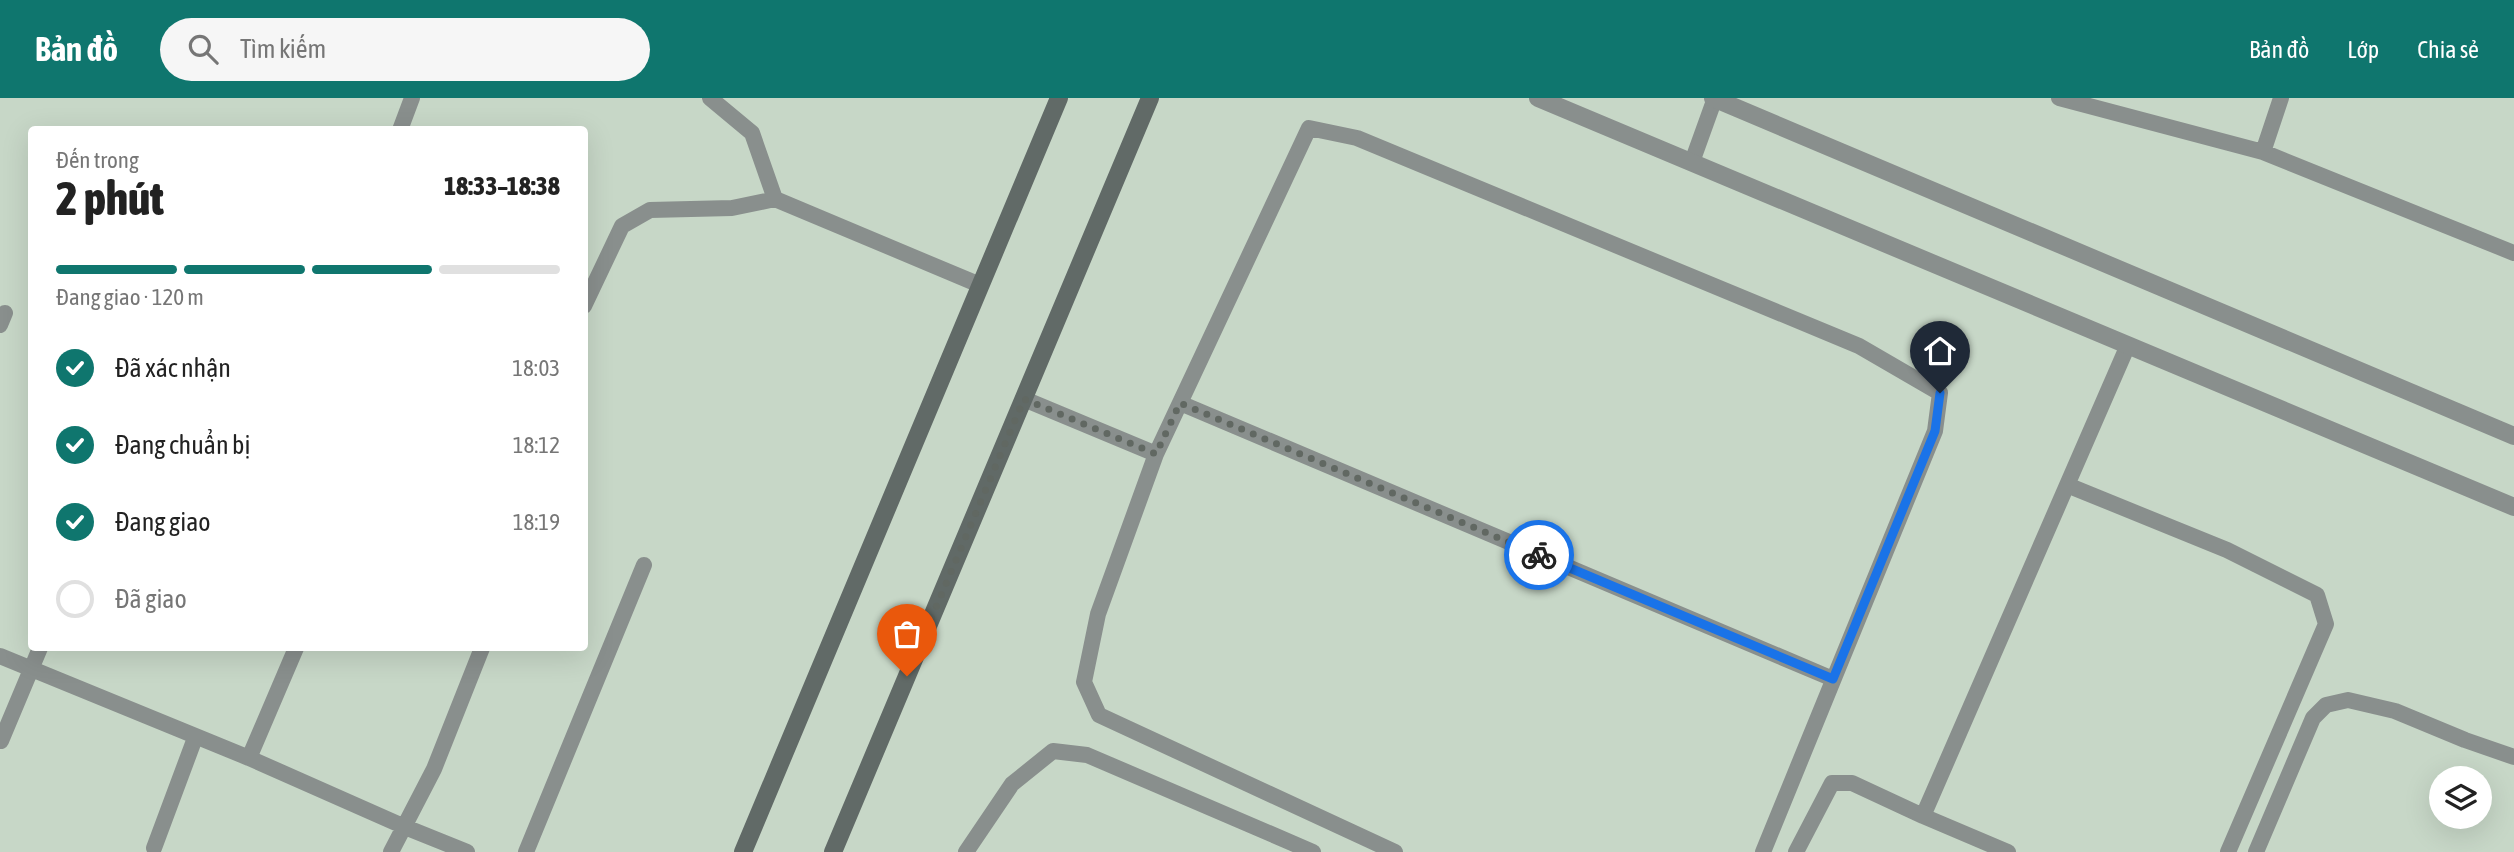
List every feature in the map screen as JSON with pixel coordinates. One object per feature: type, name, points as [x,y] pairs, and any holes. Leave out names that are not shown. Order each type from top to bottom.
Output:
[{"type":"street","points":[[743,852],[1059,98]]},
{"type":"street","points":[[833,852],[1150,98]]},
{"type":"street","points":[[1538,98],[2514,507]]},
{"type":"street","points":[[1715,98],[2514,436]]},
{"type":"lane","points":[[402,126],[412,98]]},
{"type":"lane","points":[[710,98],[752,133],[775,199]]},
{"type":"lane","points":[[1692,162],[1715,98]]},
{"type":"lane","points":[[2059,98],[2263,152],[2514,253]]},
{"type":"lane","points":[[2263,152],[2281,98]]},
{"type":"lane","points":[[1395,852],[1099,715],[1084,682],[1098,614],[1156,454],[1309,128],[1357,138],[1859,346],[1940,393],[1935,431],[1763,852]]},
{"type":"lane","points":[[588,298],[622,226],[650,211],[732,208],[775,199],[980,285]]},
{"type":"lane","points":[[1923,817],[2128,345]]},
{"type":"lane","points":[[1024,399],[1156,454]]},
{"type":"lane","points":[[1180,403],[1833,679]]},
{"type":"lane","points":[[2067,485],[2227,550],[2317,594],[2326,624],[2228,852]]},
{"type":"lane","points":[[526,852],[644,565]]},
{"type":"lane","points":[[1,741],[39,651]]},
{"type":"lane","points":[[249,758],[295,651]]},
{"type":"lane","points":[[391,852],[434,769],[481,651]]},
{"type":"lane","points":[[0,656],[249,758],[467,852]]},
{"type":"lane","points":[[2256,852],[2313,718],[2326,705],[2348,700],[2395,711],[2514,757]]},
{"type":"lane","points":[[153,848],[195,738]]},
{"type":"lane","points":[[966,852],[1012,784],[1053,751],[1087,755],[1313,852]]},
{"type":"lane","points":[[1796,852],[1832,783],[1852,783],[1923,817],[2008,852]]},
{"type":"shaded area","points":[[0,98],[2514,98],[2514,852],[0,852]]},
{"type":"way so far","points":[[907,676],[1024,399],[1156,454],[1180,403],[1539,555]]},
{"type":"route","points":[[1539,555],[1833,679],[1935,431],[1940,393]]}]
